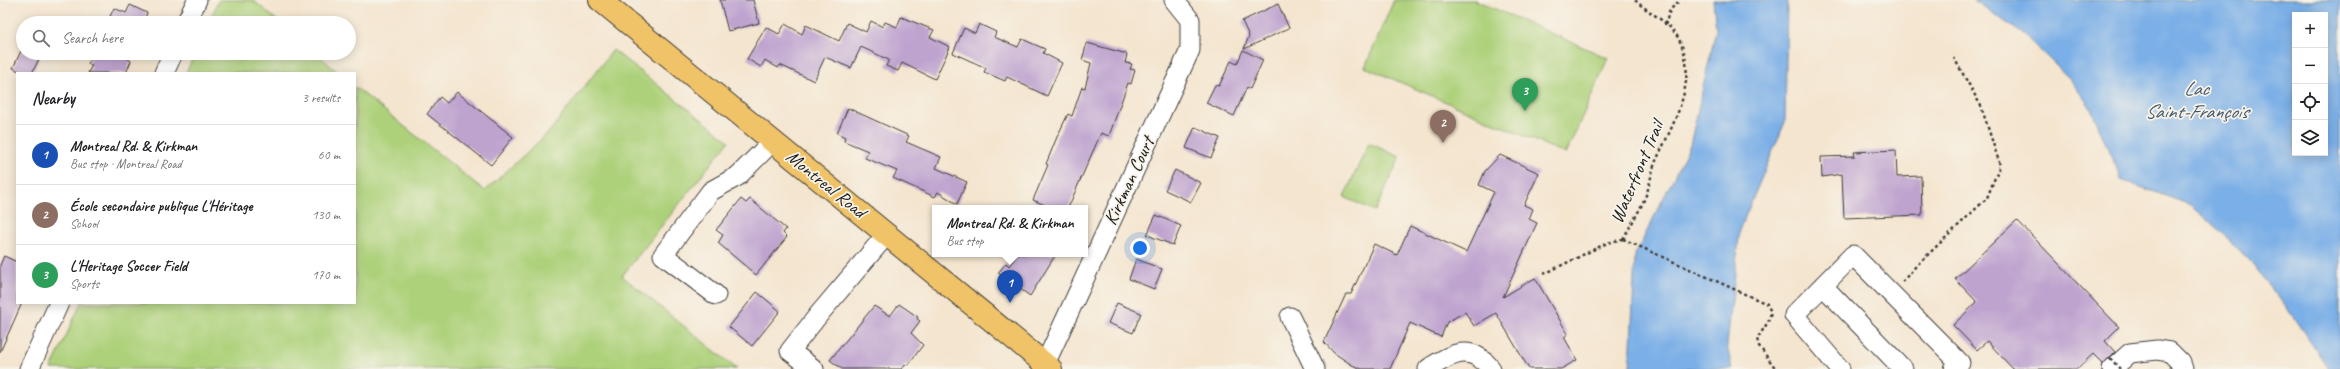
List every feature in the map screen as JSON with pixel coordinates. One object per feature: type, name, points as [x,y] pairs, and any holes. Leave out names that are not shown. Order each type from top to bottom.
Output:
[{"type":"main road","name":"Montreal Road","points":[[600,0],[1048,366]]},
{"type":"street","points":[[189,16],[197,0]]},
{"type":"street","name":"Kirkman Court","points":[[1048,366],[1190,50],[1190,20],[1174,0]]},
{"type":"street","points":[[164,72],[170,60]]},
{"type":"street","points":[[716,295],[663,255],[711,192],[738,176],[773,141]]},
{"type":"street","points":[[814,369],[790,351],[887,234]]},
{"type":"street","points":[[1840,369],[1794,315],[1853,255],[1960,363],[1954,369]]},
{"type":"street","points":[[1823,286],[1903,369]]},
{"type":"street","points":[[29,369],[59,304]]},
{"type":"street","points":[[1290,317],[1315,369]]},
{"type":"street","points":[[2111,364],[2130,353],[2157,350],[2170,352],[2182,363],[2183,369]]},
{"type":"street","points":[[1428,369],[1458,352],[1468,352],[1485,360],[1491,369]]},
{"type":"path","name":"Waterfront Trail","points":[[1635,0],[1665,24],[1677,37],[1683,50],[1686,64],[1684,90],[1675,122],[1654,165],[1647,194],[1623,239],[1770,306],[1771,312],[1768,322],[1757,339],[1759,346],[1776,369]]},
{"type":"path","points":[[1665,24],[1670,10],[1680,0]]},
{"type":"path","points":[[1892,294],[1916,266],[1987,198],[2000,165],[1980,106],[1954,58]]},
{"type":"path","points":[[1544,274],[1607,243],[1623,239]]},
{"type":"path","points":[[2111,364],[2120,369]]},
{"type":"green space","points":[[219,0],[253,0],[272,16],[211,16]]},
{"type":"green space","points":[[1394,0],[1475,0],[1608,58],[1566,154],[1365,67]]},
{"type":"green space","points":[[613,50],[729,141],[622,276],[737,369],[51,369],[81,304],[356,304],[356,88],[485,191],[550,131]]},
{"type":"green space","points":[[192,60],[324,60],[338,72],[186,72]]},
{"type":"green space","points":[[1369,143],[1400,157],[1375,211],[1344,197]]},
{"type":"water","points":[[1713,0],[1787,0],[1785,122],[1740,229],[1727,345],[1732,369],[1630,369],[1635,255],[1690,145],[1716,30]]},
{"type":"water","name":"Lac Saint-François","points":[[1974,0],[2340,0],[2340,369],[2329,369],[2289,311],[2251,263],[2221,232],[2191,205],[2121,180],[2091,108],[2069,78],[2024,35]]},
{"type":"building","points":[[720,0],[753,0],[759,23],[728,31]]},
{"type":"building","points":[[1278,4],[1289,28],[1244,49],[1249,36],[1242,21]]},
{"type":"building","points":[[130,5],[147,13],[146,16],[110,16],[114,8],[126,13]]},
{"type":"building","points":[[901,17],[934,30],[930,37],[950,47],[935,79],[902,63],[898,71],[886,66],[889,60],[861,47],[851,68],[825,57],[814,81],[780,65],[778,68],[765,60],[761,67],[747,59],[766,27],[779,34],[785,24],[802,34],[806,25],[839,41],[847,23],[866,32],[871,21],[883,27],[885,22],[897,27]]},
{"type":"building","points":[[979,24],[996,32],[994,37],[1018,47],[1022,39],[1045,49],[1043,53],[1062,63],[1047,96],[1007,77],[1005,81],[984,72],[986,68],[953,53],[964,28],[975,33]]},
{"type":"building","points":[[1087,43],[1127,54],[1125,63],[1132,64],[1130,69],[1135,70],[1131,84],[1128,83],[1109,136],[1101,133],[1069,205],[1045,205],[1033,200],[1048,165],[1046,164],[1057,137],[1068,114],[1072,116],[1082,87],[1085,88],[1091,63],[1082,60]]},
{"type":"building","points":[[1243,50],[1263,60],[1250,89],[1247,87],[1234,116],[1206,103],[1215,85],[1219,86],[1231,61],[1237,64]]},
{"type":"building","points":[[17,60],[38,60],[32,72],[21,72],[13,68]]},
{"type":"building","points":[[90,60],[131,61],[126,72],[88,72],[92,65],[88,64]]},
{"type":"building","points":[[457,92],[513,137],[491,165],[427,114],[440,97],[447,103]]},
{"type":"building","points":[[848,108],[909,136],[906,142],[941,157],[936,168],[967,182],[957,204],[938,192],[935,197],[893,178],[897,171],[865,158],[868,151],[844,141],[845,137],[837,133]]},
{"type":"building","points":[[1195,127],[1220,138],[1211,158],[1186,148]]},
{"type":"building","points":[[1896,150],[1897,177],[1921,176],[1922,215],[1844,218],[1842,174],[1822,177],[1821,157],[1855,156],[1854,152]]},
{"type":"building","points":[[1500,155],[1539,173],[1524,205],[1533,209],[1529,219],[1537,223],[1503,297],[1535,278],[1568,334],[1564,337],[1577,360],[1561,369],[1529,369],[1496,313],[1474,326],[1465,312],[1447,322],[1441,337],[1410,323],[1390,369],[1362,369],[1352,365],[1334,353],[1324,342],[1346,294],[1351,294],[1374,244],[1397,255],[1410,226],[1466,252],[1494,192],[1479,185],[1485,171]]},
{"type":"building","points":[[1175,170],[1201,183],[1191,202],[1165,190]]},
{"type":"building","points":[[741,199],[746,203],[750,199],[786,229],[783,233],[787,237],[756,275],[718,243],[723,235],[716,230]]},
{"type":"building","points":[[1156,215],[1181,226],[1173,245],[1147,235]]},
{"type":"building","points":[[2017,220],[2119,327],[2105,341],[2115,352],[2103,364],[2093,354],[2077,369],[2013,369],[1987,341],[1977,350],[1953,325],[1977,302],[1955,279]]},
{"type":"building","points":[[4,256],[16,262],[16,304],[22,304],[0,352],[0,265]]},
{"type":"building","points":[[1016,257],[1054,257],[1030,296],[998,273],[1006,263],[1009,266]]},
{"type":"building","points":[[1136,259],[1162,269],[1154,289],[1129,279]]},
{"type":"building","points":[[757,292],[780,311],[752,346],[729,327]]},
{"type":"building","points":[[1117,303],[1141,313],[1133,333],[1108,323]]},
{"type":"building","points":[[899,304],[918,317],[917,319],[920,321],[911,333],[923,345],[908,365],[906,364],[902,369],[842,369],[830,360],[874,306],[890,316]]},
{"type":"place","name":"L'Heritage Soccer Field","points":[[1525,111]]},
{"type":"place","name":"École secondaire publique L'Héritage","points":[[1443,143]]},
{"type":"place","name":"Montreal Rd. & Kirkman","points":[[1010,303]]}]
